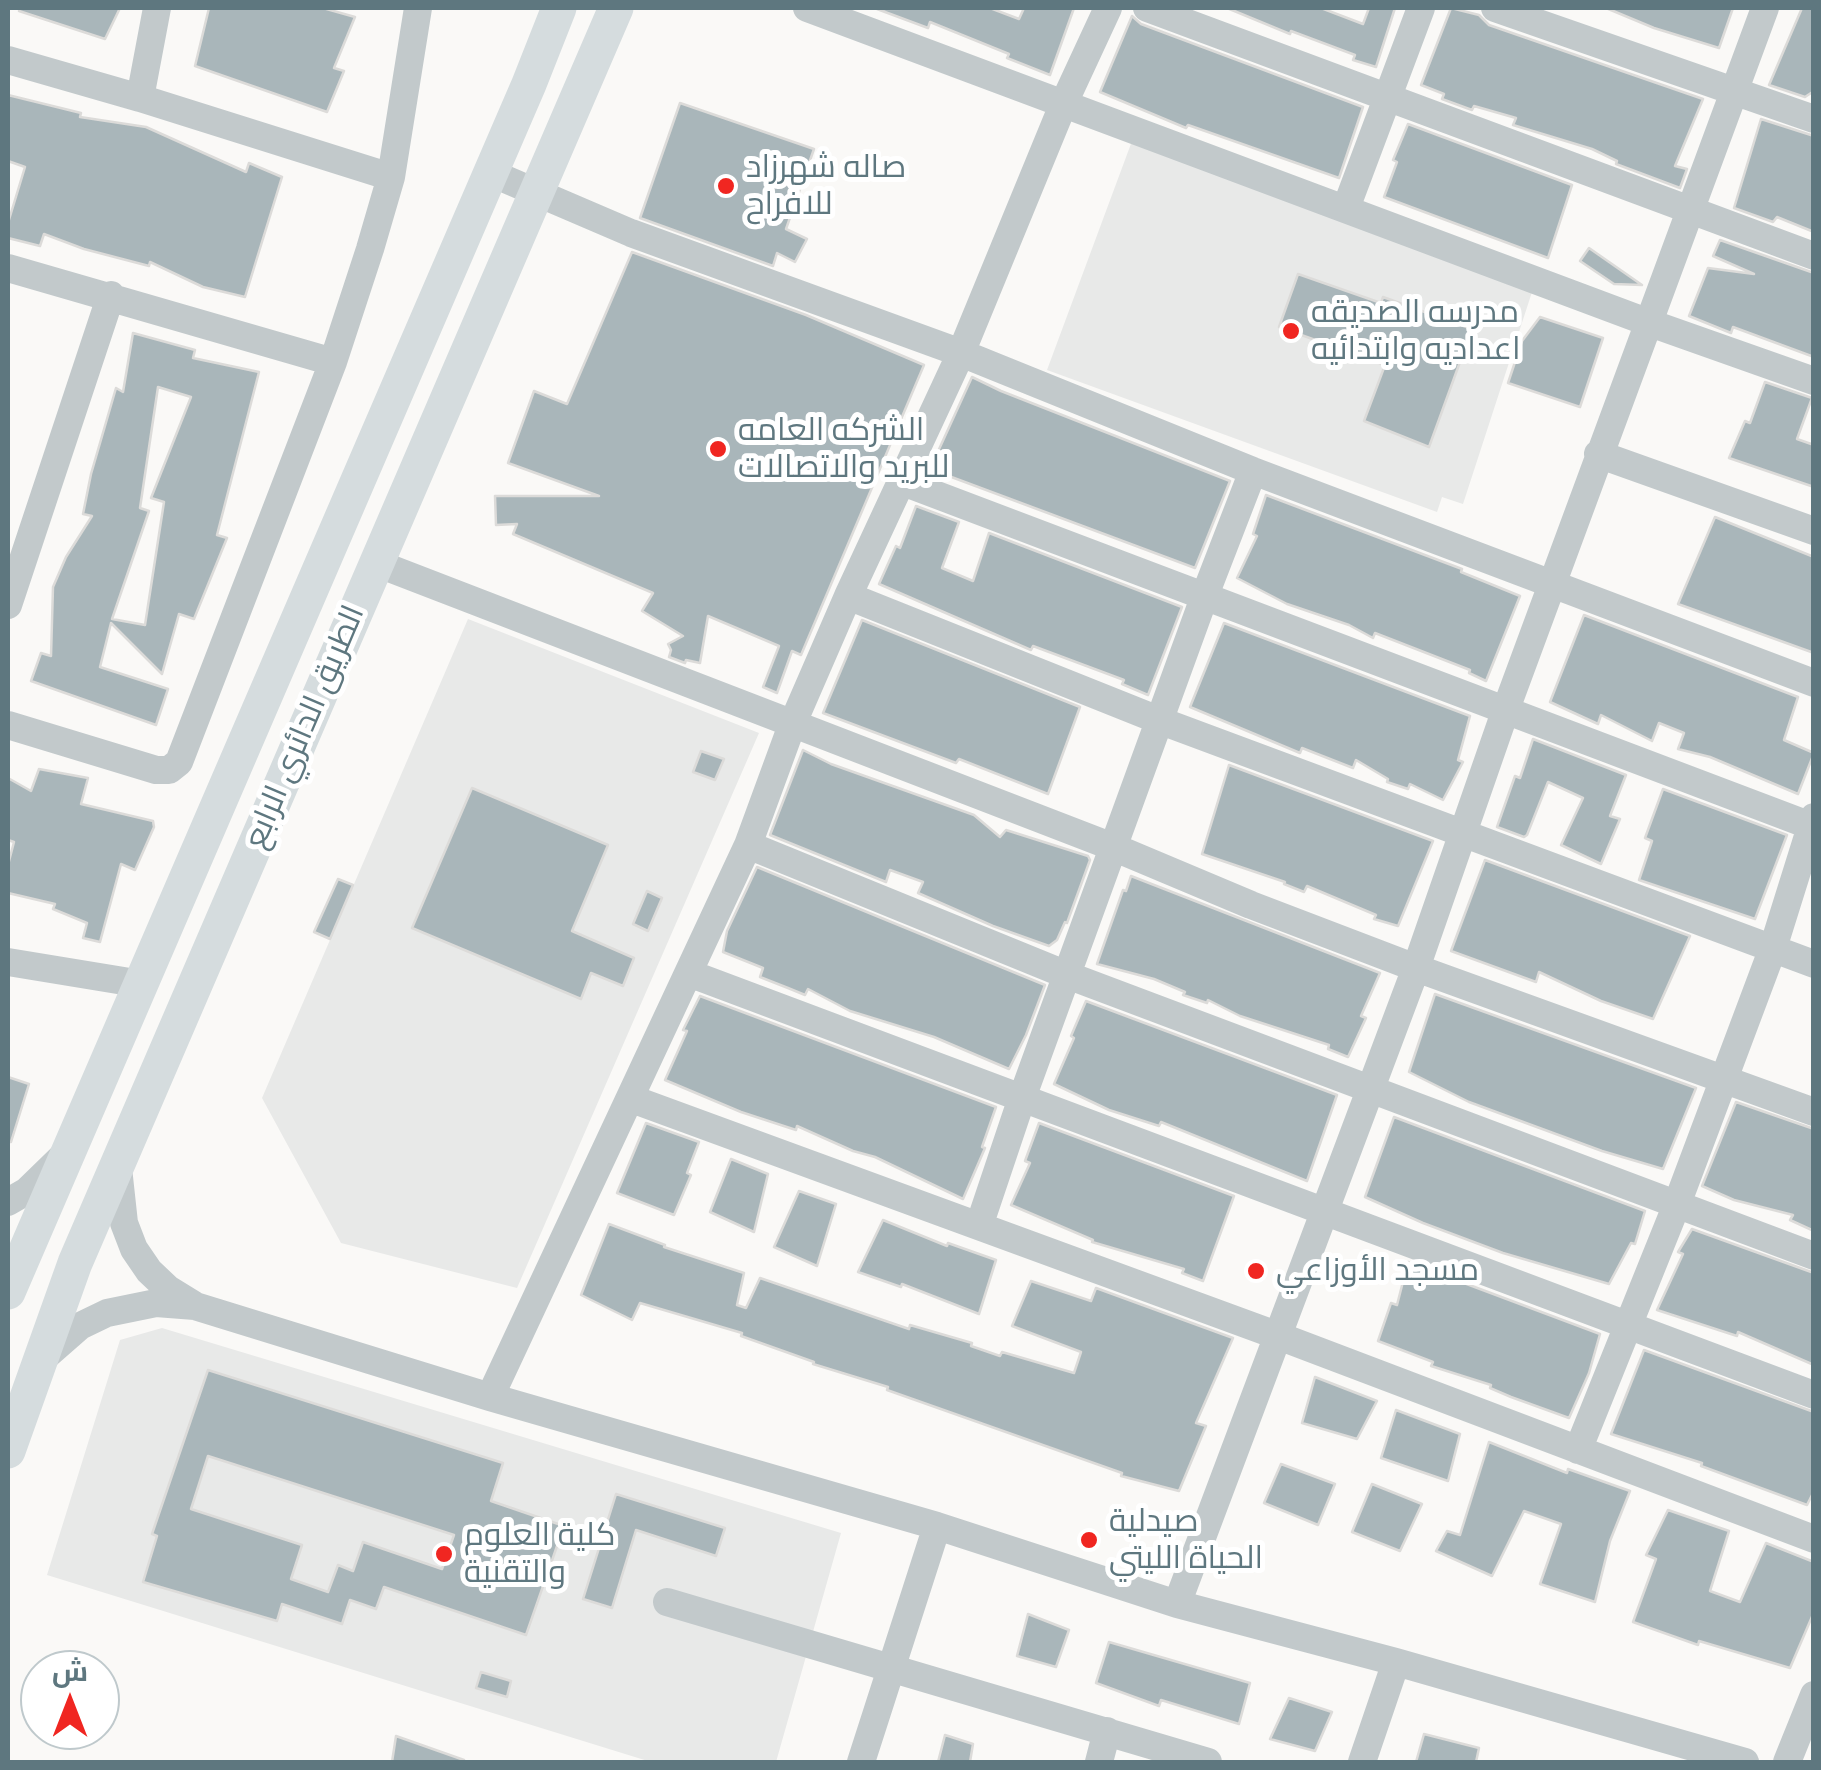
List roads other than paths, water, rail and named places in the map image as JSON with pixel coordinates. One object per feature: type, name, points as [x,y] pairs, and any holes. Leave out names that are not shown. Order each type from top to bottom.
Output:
[{"type":"main road","name":"الطريق الدائري الرابع","points":[[8,1292],[559,8]]},
{"type":"main road","name":"الطريق الدائري الرابع","points":[[8,1451],[75,1262],[616,8]]},
{"type":"street","points":[[140,98],[157,8]]},
{"type":"street","points":[[8,724],[156,770],[169,770],[179,762],[334,362],[391,178],[418,8]]},
{"type":"street","points":[[807,8],[1646,322],[1814,381]]},
{"type":"street","points":[[490,1397],[691,974],[748,845],[792,725],[961,353],[1108,8]]},
{"type":"street","points":[[1147,8],[1814,256]]},
{"type":"street","points":[[1346,208],[1421,8]]},
{"type":"street","points":[[1495,8],[1814,119]]},
{"type":"street","points":[[1177,1604],[1416,968],[1598,454],[1765,8]]},
{"type":"street","points":[[8,60],[391,178]]},
{"type":"street","points":[[491,174],[632,233],[961,353],[1253,471],[1814,682]]},
{"type":"street","points":[[8,268],[334,362]]},
{"type":"street","points":[[8,605],[111,295]]},
{"type":"street","points":[[1598,454],[1814,531]]},
{"type":"street","points":[[979,1226],[1022,1098],[1253,471]]},
{"type":"street","points":[[900,482],[1813,823],[1773,948],[1677,1204],[1578,1450]]},
{"type":"street","points":[[376,563],[1416,968],[1814,1112]]},
{"type":"street","points":[[848,596],[1161,721],[1814,964]]},
{"type":"street","points":[[748,845],[1067,975],[1814,1256]]},
{"type":"street","points":[[8,962],[142,984]]},
{"type":"street","points":[[691,974],[1814,1396]]},
{"type":"street","points":[[632,1099],[1276,1334],[1814,1539]]},
{"type":"street","points":[[8,1202],[27,1191],[70,1148]]},
{"type":"street","points":[[118,1168],[124,1223],[134,1249],[168,1290],[195,1306],[490,1397],[936,1526],[1177,1604],[1746,1762]]},
{"type":"street","points":[[36,1366],[57,1343],[107,1313],[156,1304],[195,1306]]},
{"type":"street","points":[[861,1762],[936,1526]]},
{"type":"street","points":[[667,1602],[1208,1762]]},
{"type":"street","points":[[1362,1762],[1396,1662]]},
{"type":"street","points":[[1787,1762],[1814,1696]]},
{"type":"street","points":[[1098,1762],[1108,1732]]},
{"type":"place","name":"صاله شهرزاد للافراح","points":[[726,186]]},
{"type":"place","name":"مدرسه الصديقه اعداديه وابتدائيه","points":[[1291,331]]},
{"type":"place","name":"الشركه العامه للبريد والاتصالات","points":[[718,449]]},
{"type":"place","name":"مسجد الأوزاعي","points":[[1256,1271]]},
{"type":"place","name":"صيدلية الحياة الليتي","points":[[1089,1540]]},
{"type":"place","name":"كلية العلوم والتقنية","points":[[444,1554]]}]
